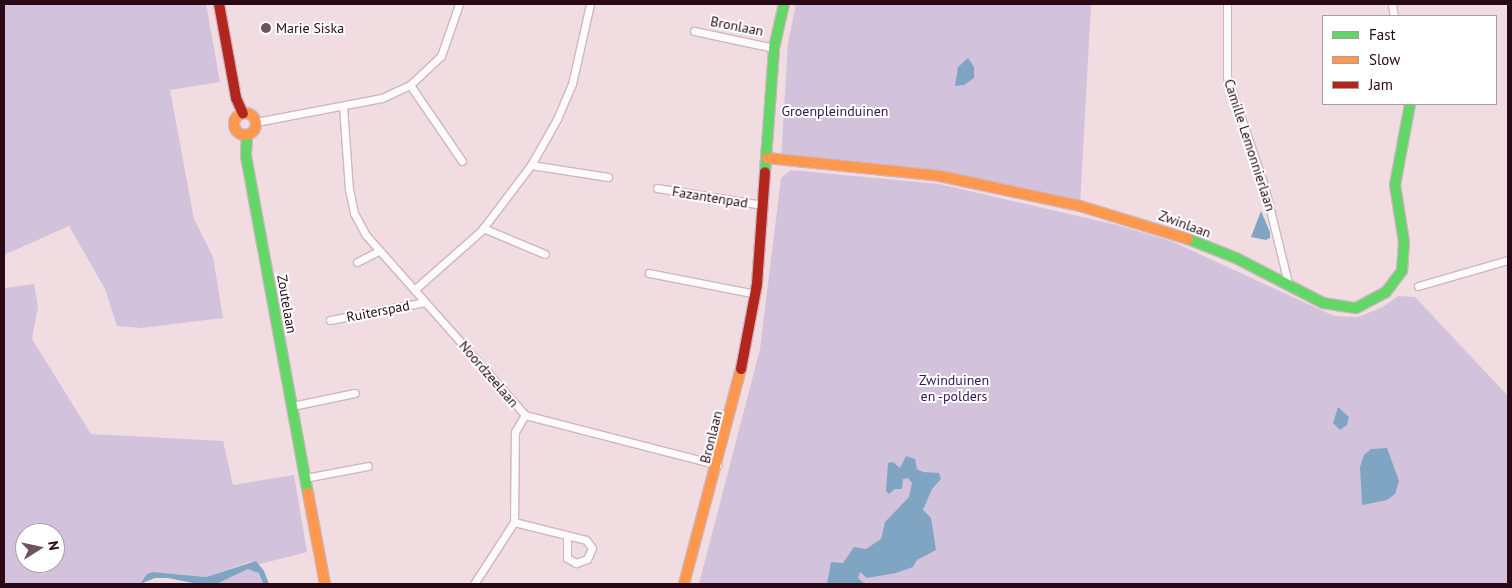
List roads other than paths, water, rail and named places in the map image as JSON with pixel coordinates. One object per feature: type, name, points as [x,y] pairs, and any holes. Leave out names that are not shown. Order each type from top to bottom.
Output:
[{"type":"street","points":[[219,4],[236,98],[243,114]]},
{"type":"street","points":[[256,122],[382,98],[410,85],[442,56],[459,4]]},
{"type":"street","points":[[414,290],[483,228],[531,165],[557,119],[572,84],[590,4]]},
{"type":"street","name":"Bronlaan","points":[[684,584],[744,365],[756,294],[774,48],[784,4]]},
{"type":"street","name":"Camille Lemonnierlaan","points":[[1227,4],[1227,77],[1264,185],[1288,284]]},
{"type":"street","name":"Bronlaan","points":[[694,31],[774,48]]},
{"type":"street","points":[[410,85],[462,162]]},
{"type":"street","name":"Zwinlaan","points":[[767,158],[940,176],[1080,206],[1174,233],[1288,284],[1323,303],[1346,308],[1366,305],[1399,279],[1405,259],[1395,185],[1410,105]]},
{"type":"street","name":"Noordzeelaan","points":[[343,106],[351,200],[358,222],[379,251],[525,415],[718,465]]},
{"type":"street","points":[[243,114],[251,115],[256,122],[254,131],[247,135],[238,134],[234,126],[236,118],[243,114]]},
{"type":"street","name":"Zoutelaan","points":[[247,135],[246,156],[325,584]]},
{"type":"street","points":[[531,165],[608,177]]},
{"type":"street","name":"Fazantenpad","points":[[657,188],[763,205]]},
{"type":"street","points":[[483,228],[544,254]]},
{"type":"street","points":[[357,262],[379,251]]},
{"type":"street","points":[[1418,286],[1508,260]]},
{"type":"street","points":[[649,273],[756,294]]},
{"type":"street","name":"Ruiterspad","points":[[330,320],[425,302]]},
{"type":"street","points":[[292,406],[355,393]]},
{"type":"street","points":[[474,584],[514,522],[515,432],[525,415]]},
{"type":"street","points":[[305,478],[368,466]]},
{"type":"street","points":[[514,522],[567,536],[590,543],[587,559],[576,563],[567,558],[567,536]]},
{"type":"water","points":[[968,58],[974,67],[974,78],[964,85],[955,86],[958,67]]},
{"type":"water","points":[[1261,211],[1270,232],[1270,238],[1266,240],[1251,237]]},
{"type":"water","points":[[1338,407],[1349,417],[1347,425],[1340,430],[1333,423]]},
{"type":"water","points":[[1387,448],[1399,481],[1395,494],[1387,500],[1362,505],[1360,467],[1364,455],[1371,449]]},
{"type":"water","points":[[906,456],[915,459],[917,469],[923,472],[939,473],[941,479],[932,489],[923,510],[931,518],[936,550],[917,560],[913,567],[896,573],[867,578],[860,572],[858,578],[865,584],[827,584],[831,562],[843,563],[854,547],[866,549],[881,539],[885,522],[909,497],[912,483],[908,478],[903,479],[902,489],[895,489],[889,494],[886,491],[888,463],[893,462],[900,468]]},
{"type":"water","points":[[256,561],[264,571],[269,584],[263,584],[259,573],[248,569],[216,584],[198,584],[168,578],[155,578],[140,584],[147,574],[153,572],[206,577]]},
{"type":"place","name":"Marie Siska","points":[[266,28]]},
{"type":"park label","name":"Groenpleinduinen","points":[[835,111]]},
{"type":"park label","name":"Zwinduinen en -polders","points":[[954,388]]}]
